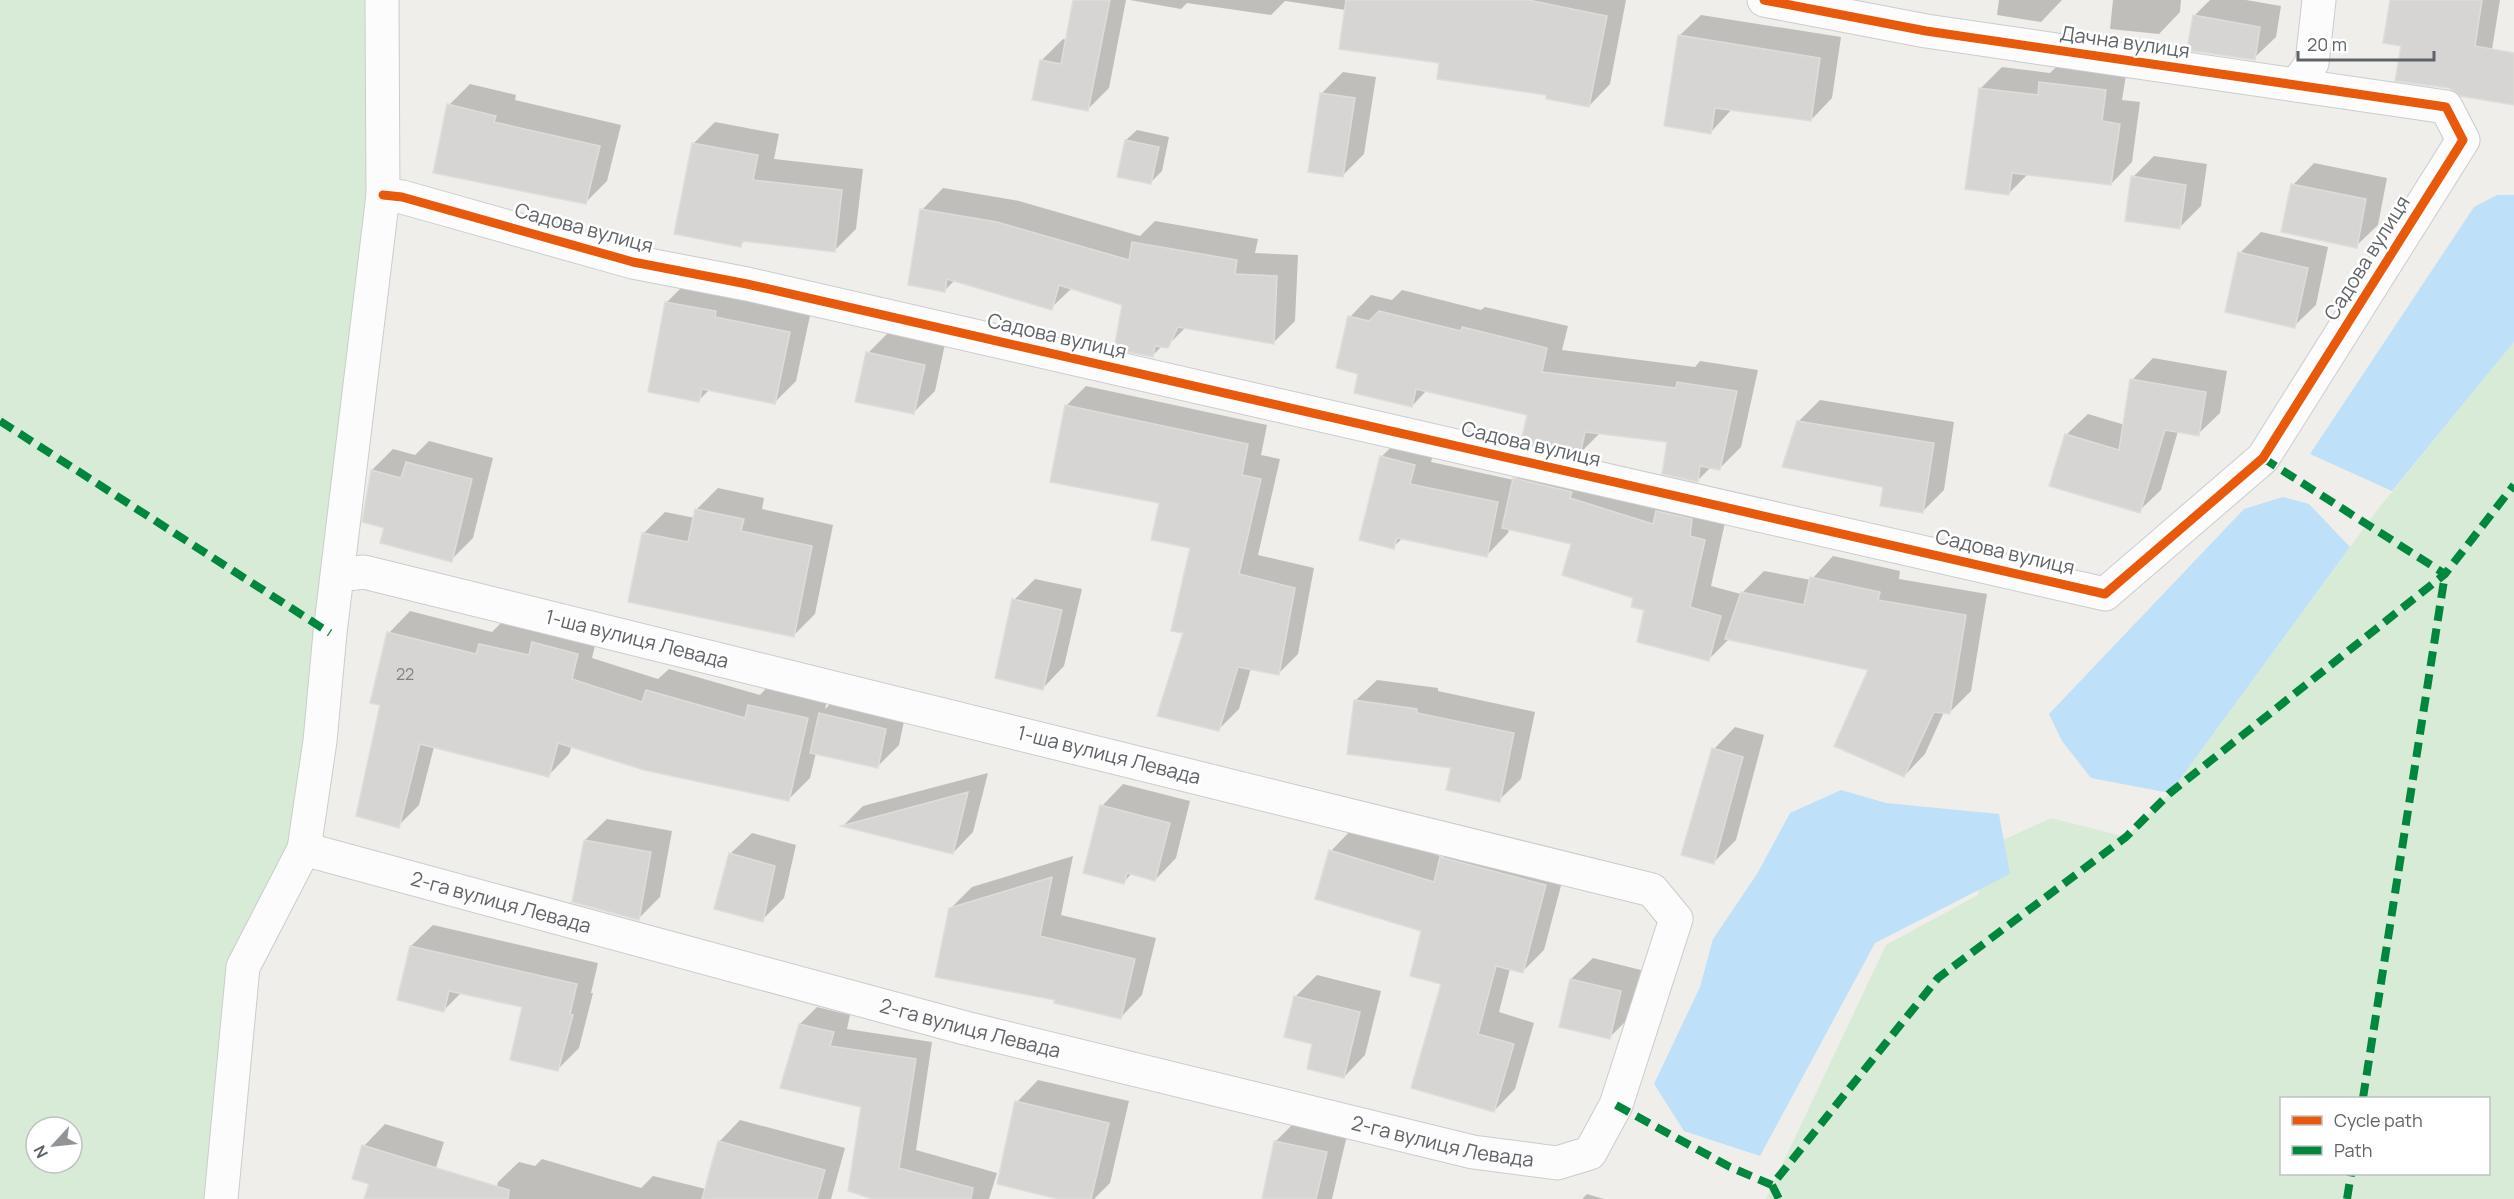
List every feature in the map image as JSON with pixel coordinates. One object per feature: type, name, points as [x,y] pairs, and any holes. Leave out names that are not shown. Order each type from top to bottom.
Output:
[{"type":"street","points":[[221,1199],[243,967],[304,849],[320,741],[382,195],[382,0]]},
{"type":"street","name":"Дачна вулиця","points":[[1764,0],[1926,31],[2446,107],[2463,140]]},
{"type":"street","points":[[2296,85],[2312,63],[2319,0]]},
{"type":"street","name":"Садова вулиця","points":[[382,195],[402,197],[633,262],[747,284],[2105,594],[2263,458],[2463,140]]},
{"type":"street","name":"1-ша вулиця Левада","points":[[338,575],[364,572],[1652,890],[1676,919],[1616,1105]]},
{"type":"street","name":"2-га вулиця Левада","points":[[304,849],[965,1028],[1473,1152],[1557,1163],[1590,1153],[1616,1105]]},
{"type":"green space","points":[[0,0],[382,0],[383,195],[304,849],[243,967],[221,1199],[0,1199]]},
{"type":"green space","points":[[2514,342],[2514,1199],[1766,1199],[1886,945],[1978,895],[1984,849],[2051,818],[2126,837],[2170,793],[2378,509]]},
{"type":"water","points":[[2497,195],[2514,195],[2514,342],[2392,491],[2310,454],[2474,207]]},
{"type":"water","points":[[2283,497],[2309,504],[2350,547],[2170,793],[2091,778],[2062,741],[2049,714],[2244,509]]},
{"type":"water","points":[[1841,790],[1886,803],[1999,814],[2010,874],[1875,943],[1760,1156],[1684,1131],[1654,1084],[1700,987],[1713,939],[1757,874],[1790,813]]},
{"type":"building","points":[[1073,0],[1110,0],[1088,111],[1032,100],[1040,60],[1061,64]]},
{"type":"building","points":[[1346,0],[1528,0],[1607,16],[1589,107],[1546,99],[1546,95],[1437,79],[1439,63],[1339,49]]},
{"type":"building","points":[[2390,0],[2482,0],[2475,46],[2514,53],[2514,105],[2460,96],[2449,88],[2395,81],[2401,46],[2383,43]]},
{"type":"building","points":[[2193,15],[2260,27],[2255,60],[2187,50]]},
{"type":"building","points":[[1678,35],[1820,58],[1811,121],[1715,108],[1711,134],[1664,126]]},
{"type":"building","points":[[2039,82],[2106,90],[2102,121],[2120,124],[2111,185],[2012,173],[2009,195],[1965,189],[1979,88],[2038,95]]},
{"type":"building","points":[[1320,93],[1355,98],[1343,177],[1308,172]]},
{"type":"building","points":[[447,104],[496,116],[494,122],[600,146],[586,204],[433,173]]},
{"type":"building","points":[[1125,140],[1159,147],[1151,184],[1117,177]]},
{"type":"building","points":[[692,143],[758,155],[753,180],[842,190],[835,252],[742,241],[741,247],[674,234]]},
{"type":"building","points":[[2131,176],[2186,185],[2180,229],[2125,221]]},
{"type":"building","points":[[2291,184],[2366,199],[2357,248],[2281,232]]},
{"type":"building","points":[[920,209],[997,222],[1129,260],[1132,242],[1237,260],[1235,274],[1277,276],[1274,344],[1178,327],[1168,348],[1155,346],[1153,357],[1114,349],[1122,305],[1059,285],[1052,310],[947,279],[945,292],[908,285]]},
{"type":"building","points":[[2238,252],[2308,268],[2295,328],[2225,312]]},
{"type":"building","points":[[665,302],[716,311],[715,317],[790,332],[775,404],[702,389],[699,402],[648,392]]},
{"type":"building","points":[[1379,311],[1461,331],[1462,327],[1547,348],[1542,372],[1676,388],[1677,382],[1737,391],[1720,470],[1700,466],[1698,482],[1662,474],[1667,442],[1585,432],[1580,455],[1521,442],[1527,415],[1416,389],[1412,407],[1354,393],[1358,374],[1336,368],[1348,316],[1369,321]]},
{"type":"building","points":[[866,352],[925,365],[914,414],[855,402]]},
{"type":"building","points":[[2130,379],[2206,392],[2199,436],[2165,430],[2140,513],[2049,486],[2065,434],[2119,450]]},
{"type":"building","points":[[1065,405],[1248,444],[1242,475],[1261,479],[1239,574],[1295,588],[1279,675],[1238,667],[1219,731],[1157,716],[1183,633],[1171,631],[1190,548],[1151,540],[1159,503],[1050,482]]},
{"type":"building","points":[[1797,421],[1934,443],[1923,513],[1880,506],[1883,487],[1782,467]]},
{"type":"building","points":[[1380,456],[1415,465],[1410,484],[1498,502],[1487,557],[1397,538],[1394,549],[1359,540]]},
{"type":"building","points":[[406,462],[472,479],[452,562],[380,543],[384,528],[362,522],[371,470],[401,478]]},
{"type":"building","points":[[1513,478],[1572,492],[1570,498],[1653,524],[1656,511],[1692,519],[1690,536],[1705,540],[1690,607],[1721,616],[1709,661],[1637,642],[1644,610],[1631,607],[1633,598],[1562,575],[1571,544],[1502,528]]},
{"type":"building","points":[[695,509],[744,519],[741,531],[812,546],[794,637],[628,602],[642,533],[688,542]]},
{"type":"building","points":[[1810,577],[1880,592],[1878,600],[1966,615],[1950,714],[1934,712],[1904,777],[1834,746],[1868,670],[1725,639],[1741,592],[1804,605]]},
{"type":"building","points":[[1012,599],[1062,610],[1043,690],[995,678]]},
{"type":"building","points":[[387,632],[476,654],[479,644],[529,655],[532,642],[578,654],[572,679],[642,702],[646,690],[745,718],[748,705],[808,718],[789,801],[644,770],[558,743],[549,777],[420,744],[399,828],[356,816],[380,705],[370,703]]},
{"type":"building","points":[[1354,700],[1417,709],[1417,713],[1514,733],[1500,802],[1446,790],[1451,768],[1347,754]]},
{"type":"building","points":[[819,713],[886,729],[878,768],[810,753]]},
{"type":"building","points":[[1712,748],[1743,757],[1714,864],[1681,855]]},
{"type":"building","points":[[968,792],[953,854],[841,826]]},
{"type":"building","points":[[1100,805],[1170,823],[1155,881],[1127,873],[1124,884],[1083,873]]},
{"type":"building","points":[[584,840],[651,852],[639,920],[572,902]]},
{"type":"building","points":[[1329,850],[1434,882],[1440,857],[1546,885],[1523,973],[1496,966],[1478,1034],[1514,1044],[1494,1112],[1411,1088],[1441,984],[1410,976],[1421,931],[1315,899]]},
{"type":"building","points":[[729,853],[775,866],[763,922],[714,909]]},
{"type":"building","points":[[1052,877],[1040,936],[1135,959],[1121,1019],[1054,1003],[1055,1000],[935,977],[949,908]]},
{"type":"building","points":[[410,946],[577,984],[570,1014],[573,1015],[558,1071],[510,1060],[522,1007],[449,991],[444,1012],[397,1000]]},
{"type":"building","points":[[1570,979],[1621,991],[1610,1039],[1559,1027]]},
{"type":"building","points":[[1294,996],[1360,1012],[1344,1078],[1307,1069],[1312,1044],[1284,1037]]},
{"type":"building","points":[[799,1024],[834,1032],[830,1046],[916,1059],[899,1168],[973,1188],[971,1199],[872,1199],[848,1191],[861,1107],[780,1088]]},
{"type":"building","points":[[1015,1101],[1109,1123],[1091,1199],[1058,1199],[997,1184]]},
{"type":"building","points":[[718,1141],[825,1170],[817,1199],[702,1199]]},
{"type":"building","points":[[1274,1141],[1327,1152],[1316,1199],[1262,1199]]},
{"type":"building","points":[[362,1145],[509,1190],[508,1199],[364,1199],[369,1184],[352,1179]]},
{"type":"marked path","points":[[0,421],[330,633]]},
{"type":"marked path","points":[[2263,458],[2445,574],[2514,485]]},
{"type":"marked path","points":[[2363,1097],[2445,574]]},
{"type":"marked path","points":[[1616,1105],[1730,1167],[1772,1185],[1938,978],[2126,837],[2170,793],[2445,574]]},
{"type":"marked path","points":[[2347,1199],[2351,1175]]},
{"type":"marked path","points":[[1772,1185],[1779,1199]]},
{"type":"cycle path","points":[[383,195],[402,197],[633,262],[747,284],[2105,594],[2263,458],[2463,140],[2446,107],[1926,31],[1764,0]]}]
